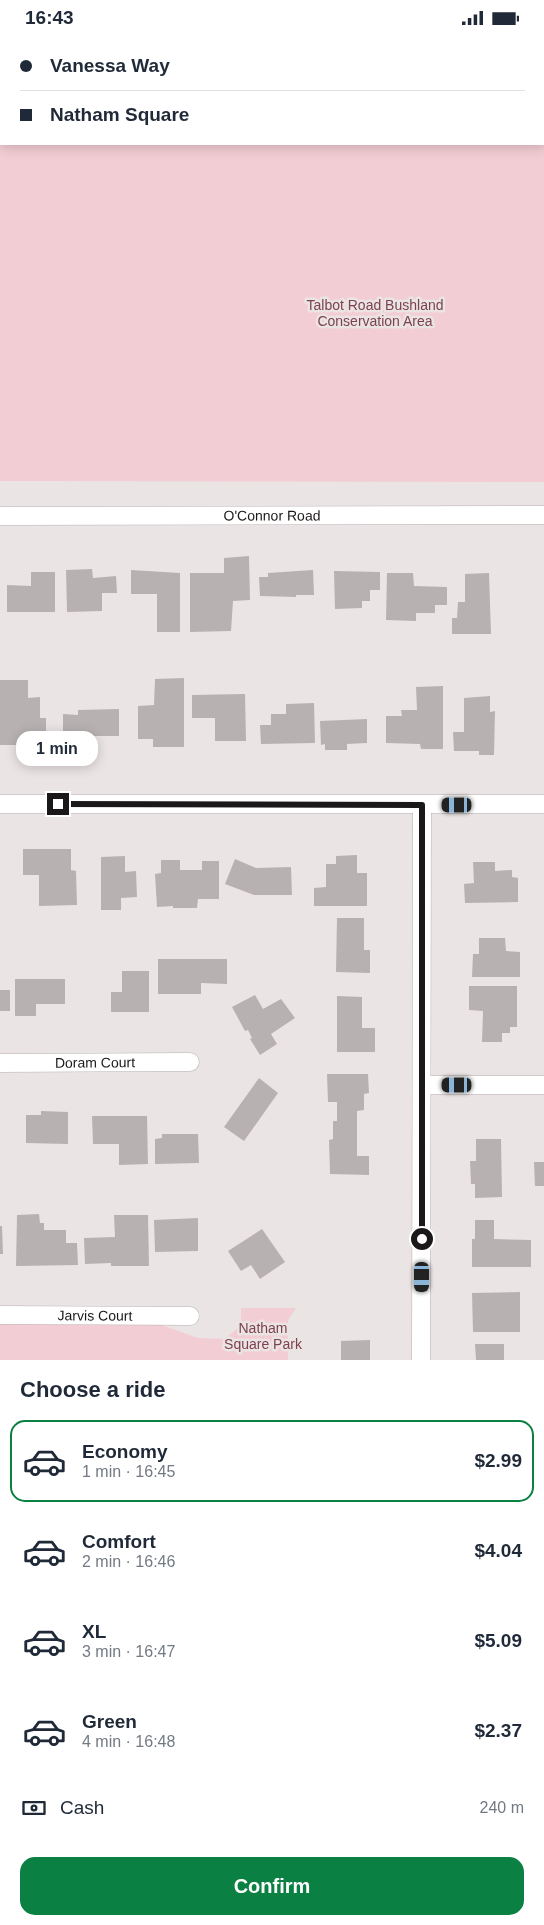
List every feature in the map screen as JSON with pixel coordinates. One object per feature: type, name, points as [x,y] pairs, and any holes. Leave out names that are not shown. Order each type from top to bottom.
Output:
[{"type":"street","name":"O'Connor Road","points":[[0,516],[544,515]]},
{"type":"street","points":[[0,804],[544,804]]},
{"type":"street","points":[[421,1360],[422,805]]},
{"type":"street","name":"Doram Court","points":[[0,1063],[190,1062]]},
{"type":"street","points":[[422,1085],[544,1085]]},
{"type":"street","name":"Jarvis Court","points":[[0,1315],[190,1316]]},
{"type":"green space","name":"Talbot Road Bushland Conservation Area","points":[[0,145],[544,145],[544,482],[0,481]]},
{"type":"green space","name":"Natham Square Park","points":[[241,1308],[296,1308],[288,1320],[288,1360],[0,1360],[0,1324],[156,1323],[198,1338],[225,1339],[241,1325]]},
{"type":"building","points":[[249,556],[250,600],[233,601],[231,631],[190,632],[190,573],[224,573],[224,558]]},
{"type":"building","points":[[92,569],[93,578],[116,576],[117,593],[102,593],[102,611],[67,612],[66,570]]},
{"type":"building","points":[[131,570],[180,573],[180,632],[157,632],[157,594],[131,594]]},
{"type":"building","points":[[313,570],[314,595],[296,595],[296,597],[260,596],[259,577],[268,577],[268,573]]},
{"type":"building","points":[[334,571],[380,572],[380,590],[370,590],[370,601],[362,601],[362,608],[335,609]]},
{"type":"building","points":[[31,572],[55,572],[55,612],[7,612],[7,585],[31,586]]},
{"type":"building","points":[[387,573],[413,573],[414,586],[447,587],[447,605],[435,605],[435,613],[416,613],[416,621],[386,620]]},
{"type":"building","points":[[489,573],[491,634],[452,634],[452,618],[457,618],[458,602],[465,602],[465,574]]},
{"type":"building","points":[[184,678],[184,747],[153,747],[153,739],[138,739],[138,706],[154,705],[155,679]]},
{"type":"building","points":[[0,680],[28,680],[28,698],[40,697],[40,718],[46,718],[46,738],[28,738],[28,745],[0,745]]},
{"type":"building","points":[[443,686],[443,749],[421,749],[420,744],[386,743],[386,716],[402,716],[401,710],[417,710],[416,687]]},
{"type":"building","points":[[245,694],[246,741],[215,741],[215,718],[192,718],[192,695]]},
{"type":"building","points":[[490,696],[490,712],[495,711],[494,755],[479,755],[479,751],[454,751],[453,732],[464,732],[464,698]]},
{"type":"building","points":[[314,703],[315,743],[261,744],[260,725],[271,725],[271,714],[286,714],[286,704]]},
{"type":"building","points":[[119,709],[119,736],[86,736],[86,748],[63,748],[63,714],[78,715],[78,710]]},
{"type":"building","points":[[367,719],[367,743],[347,744],[347,750],[325,750],[325,744],[321,745],[320,721]]},
{"type":"building","points":[[23,849],[71,849],[71,870],[76,871],[77,905],[39,906],[39,875],[23,875]]},
{"type":"building","points":[[357,855],[357,873],[367,873],[367,906],[314,906],[314,888],[326,887],[326,864],[336,864],[336,856]]},
{"type":"building","points":[[125,856],[125,872],[136,871],[137,897],[121,898],[121,910],[101,910],[101,857]]},
{"type":"building","points":[[235,859],[256,868],[291,867],[292,895],[254,895],[225,884]]},
{"type":"building","points":[[161,860],[180,860],[180,870],[202,870],[202,861],[219,861],[219,899],[198,899],[197,908],[157,907],[155,874],[161,873]]},
{"type":"building","points":[[473,862],[495,862],[495,871],[512,870],[512,877],[518,878],[518,902],[465,903],[464,884],[474,883]]},
{"type":"building","points":[[337,918],[364,918],[364,950],[370,950],[370,973],[336,972]]},
{"type":"building","points":[[479,938],[505,938],[506,951],[520,952],[520,977],[472,977],[473,954],[479,954]]},
{"type":"building","points":[[158,959],[227,959],[227,984],[201,983],[201,994],[158,994]]},
{"type":"building","points":[[122,971],[149,971],[149,1012],[111,1012],[111,992],[122,992]]},
{"type":"building","points":[[15,979],[65,979],[65,1004],[36,1004],[36,1016],[15,1016]]},
{"type":"building","points":[[469,986],[517,986],[517,1027],[510,1027],[510,1033],[502,1033],[502,1042],[482,1042],[483,1011],[469,1010]]},
{"type":"building","points":[[0,990],[10,990],[10,1011],[0,1011]]},
{"type":"building","points":[[255,995],[263,1009],[281,999],[295,1018],[271,1034],[277,1044],[260,1055],[250,1039],[252,1038],[248,1030],[245,1031],[232,1007]]},
{"type":"building","points":[[337,996],[362,997],[362,1028],[375,1028],[375,1052],[337,1052]]},
{"type":"building","points":[[327,1074],[368,1074],[369,1093],[364,1094],[364,1110],[357,1111],[357,1156],[369,1156],[369,1175],[330,1174],[329,1140],[333,1139],[333,1121],[337,1121],[337,1102],[328,1102]]},
{"type":"building","points":[[259,1078],[278,1093],[244,1141],[224,1127]]},
{"type":"building","points":[[41,1111],[68,1112],[68,1144],[26,1143],[26,1115],[41,1115]]},
{"type":"building","points":[[92,1116],[147,1116],[148,1164],[119,1165],[119,1144],[93,1144]]},
{"type":"building","points":[[162,1134],[198,1134],[199,1163],[155,1164],[155,1139],[162,1138]]},
{"type":"building","points":[[476,1139],[501,1139],[502,1197],[475,1198],[475,1184],[471,1184],[470,1161],[476,1161]]},
{"type":"building","points":[[534,1162],[544,1162],[544,1186],[535,1186]]},
{"type":"building","points":[[39,1214],[40,1223],[44,1223],[44,1230],[66,1230],[66,1243],[77,1243],[78,1265],[16,1266],[17,1215]]},
{"type":"building","points":[[114,1215],[148,1215],[149,1266],[111,1266],[111,1263],[85,1264],[84,1238],[115,1237]]},
{"type":"building","points":[[198,1218],[198,1251],[155,1252],[154,1220]]},
{"type":"building","points":[[475,1220],[494,1220],[494,1239],[531,1240],[531,1267],[472,1267],[472,1239],[475,1239]]},
{"type":"building","points":[[0,1226],[2,1226],[3,1254],[0,1254]]},
{"type":"building","points":[[262,1229],[285,1262],[260,1279],[251,1265],[241,1271],[228,1251]]},
{"type":"building","points":[[520,1292],[520,1332],[473,1332],[472,1293]]},
{"type":"building","points":[[370,1340],[370,1360],[341,1360],[341,1341]]},
{"type":"building","points":[[475,1344],[504,1344],[504,1360],[476,1360]]},
{"type":"route","points":[[58,804],[422,805],[422,1239]]}]
